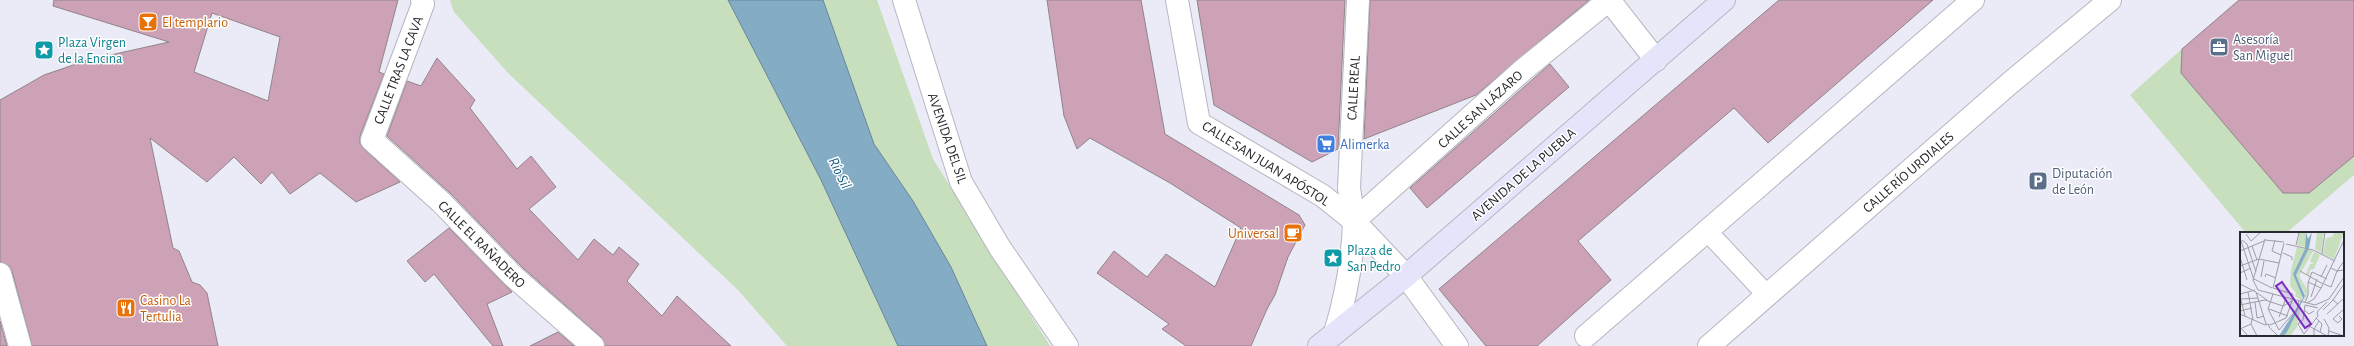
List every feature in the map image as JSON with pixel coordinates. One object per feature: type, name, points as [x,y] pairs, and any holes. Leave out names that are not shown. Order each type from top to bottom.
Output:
[{"type":"street","name":"CALLE TRAS LA CAVA","points":[[372,140],[423,4],[422,0]]},
{"type":"street","name":"AVENIDA DEL SIL","points":[[904,0],[961,182],[1000,248],[1067,346]]},
{"type":"street","name":"CALLE SAN JUAN APÓSTOL","points":[[1177,0],[1198,123],[1323,196],[1354,221]]},
{"type":"street","name":"CALLE REAL","points":[[1354,221],[1349,188],[1358,0]]},
{"type":"street","name":"CALLE SAN LÁZARO","points":[[1354,221],[1523,70],[1609,0]]},
{"type":"street","points":[[1609,0],[1656,60]]},
{"type":"street","name":"AVENIDA DE LA PUEBLA","points":[[1327,340],[1406,276],[1724,0]]},
{"type":"street","points":[[1586,336],[1706,230],[1973,0]]},
{"type":"street","name":"CALLE RÍO URDIALES","points":[[1709,346],[2010,83],[2110,0]]},
{"type":"street","name":"CALLE EL RAÑADERO","points":[[372,140],[441,202],[513,276],[593,346]]},
{"type":"street","points":[[1354,221],[1406,276],[1457,346]]},
{"type":"street","points":[[1327,340],[1348,290],[1354,247],[1354,221]]},
{"type":"street","points":[[0,274],[20,346]]},
{"type":"lane","points":[[1706,230],[1767,295]]},
{"type":"green space","points":[[450,0],[728,0],[821,180],[898,346],[787,346],[739,291],[508,73],[454,12]]},
{"type":"green space","points":[[823,0],[877,0],[933,159],[1050,346],[987,346],[951,267],[913,201],[874,144]]},
{"type":"green space","points":[[2182,49],[2181,73],[2283,193],[2309,193],[2354,156],[2354,175],[2287,232],[2245,232],[2130,95]]},
{"type":"water","name":"Río Sil","points":[[728,0],[823,0],[874,144],[913,201],[951,267],[987,346],[898,346],[821,180]]},
{"type":"building","points":[[54,0],[398,0],[379,72],[384,74],[360,136],[360,143],[364,149],[400,182],[356,202],[320,173],[290,194],[272,172],[261,184],[234,157],[207,182],[150,138],[173,248],[179,251],[192,282],[200,285],[207,293],[218,346],[32,346],[12,271],[8,265],[0,262],[0,100],[44,75],[88,60],[169,42],[53,6]],"holes":[[[212,13],[280,37],[268,101],[194,72]]]},
{"type":"building","points":[[1047,0],[1141,0],[1165,134],[1299,215],[1305,225],[1288,257],[1275,295],[1267,309],[1251,346],[1186,346],[1162,329],[1169,324],[1097,273],[1114,251],[1147,277],[1166,254],[1215,287],[1241,228],[1170,183],[1090,138],[1077,149],[1064,116]]},
{"type":"building","points":[[1197,0],[1345,0],[1338,149],[1312,162],[1214,105]]},
{"type":"building","points":[[1370,0],[1589,0],[1476,95],[1364,139]]},
{"type":"building","points":[[1779,0],[1933,0],[1768,143],[1734,108],[1578,241],[1611,280],[1537,346],[1486,346],[1439,289]]},
{"type":"building","points":[[2239,0],[2354,0],[2354,156],[2309,193],[2283,193],[2181,73],[2182,49]]},
{"type":"building","points":[[437,58],[475,100],[470,108],[517,169],[531,156],[556,187],[529,209],[578,260],[594,239],[613,255],[619,247],[639,264],[627,281],[662,316],[677,296],[731,346],[605,346],[601,337],[522,267],[450,193],[387,136],[407,81],[421,86]]},
{"type":"building","points":[[1550,64],[1569,87],[1427,208],[1410,188]]},
{"type":"building","points":[[449,228],[512,292],[487,304],[503,346],[493,346],[434,274],[425,282],[407,261]]},
{"type":"building","points":[[0,321],[7,346],[0,346]]},
{"type":"building","points":[[558,332],[574,346],[530,346]]},
{"type":"place","name":"El templario","points":[[148,22]]},
{"type":"place","name":"Asesoría San Miguel","points":[[2219,47]]},
{"type":"place","name":"Plaza Virgen de la Encina","points":[[44,50]]},
{"type":"place","name":"Alimerka","points":[[1326,144]]},
{"type":"place","name":"Diputación de León","points":[[2038,181]]},
{"type":"place","name":"Universal","points":[[1293,233]]},
{"type":"place","name":"Plaza de San Pedro","points":[[1333,258]]},
{"type":"place","name":"Casino La Tertulia","points":[[126,308]]}]
